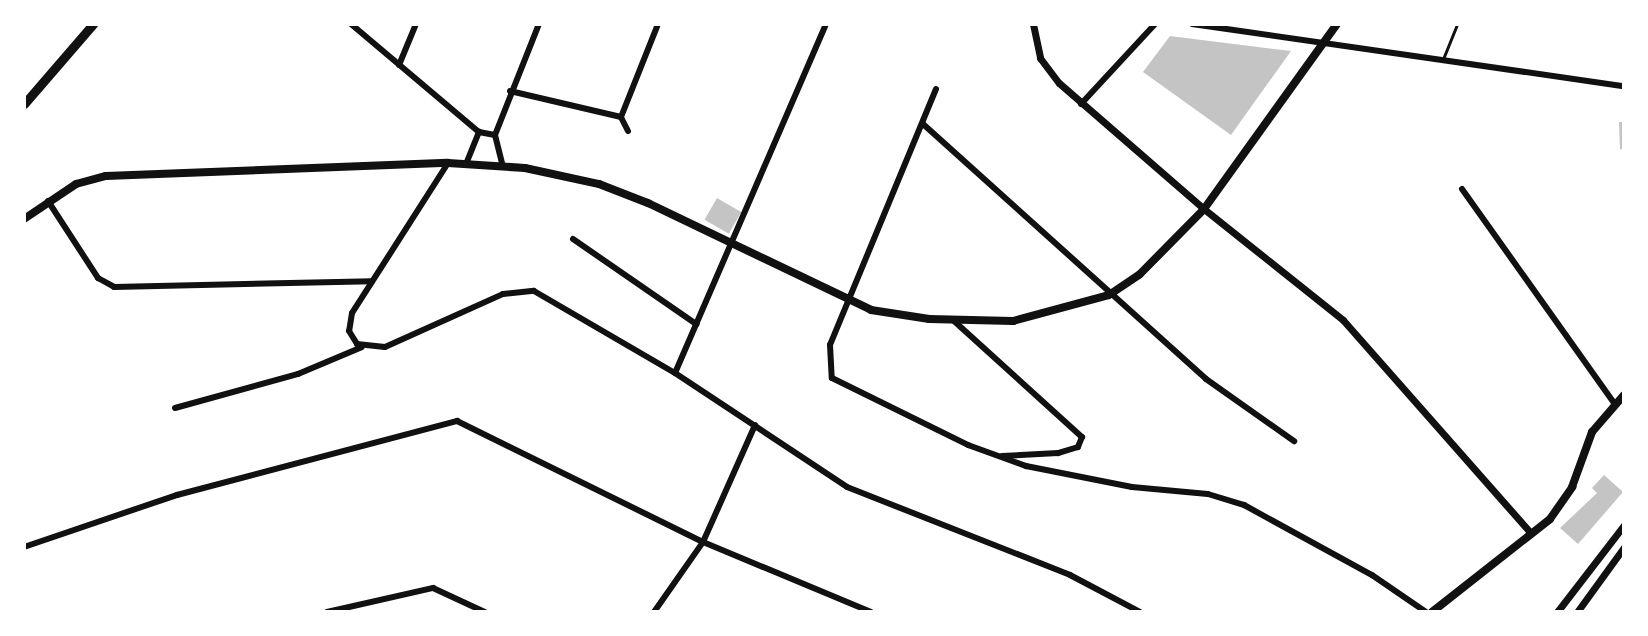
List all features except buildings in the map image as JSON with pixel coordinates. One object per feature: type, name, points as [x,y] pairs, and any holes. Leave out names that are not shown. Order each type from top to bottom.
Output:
[{"type":"main road","points":[[24,104],[93,24]]},
{"type":"main road","points":[[24,219],[47,199],[106,176],[448,163],[503,166],[599,184],[731,244],[847,302],[895,315],[954,321],[1013,321],[1057,313],[1114,292],[1172,245],[1204,209],[1337,24]]},
{"type":"main road","points":[[1429,612],[1531,533],[1563,502],[1592,432],[1624,395]]},
{"type":"street","points":[[351,24],[479,132],[495,135]]},
{"type":"street","points":[[399,65],[416,24]]},
{"type":"street","points":[[503,166],[495,135],[539,24]]},
{"type":"street","points":[[628,131],[621,117],[658,24]]},
{"type":"street","points":[[675,373],[826,24]]},
{"type":"street","points":[[1033,24],[1044,64],[1081,104],[1204,209],[1343,320],[1531,533]]},
{"type":"street","points":[[1081,104],[1155,24]]},
{"type":"street","points":[[1192,24],[1245,28],[1624,86]]},
{"type":"street","points":[[936,89],[847,302],[827,358],[832,378],[855,394],[994,455],[1062,474],[1234,501],[1331,551],[1429,612]]},
{"type":"street","points":[[510,91],[621,117]]},
{"type":"street","points":[[923,124],[1114,292],[1206,379],[1294,441]]},
{"type":"street","points":[[466,164],[479,132]]},
{"type":"street","points":[[362,347],[352,340],[349,323],[372,281],[448,163]]},
{"type":"street","points":[[1462,189],[1615,404]]},
{"type":"street","points":[[47,199],[98,278],[114,287],[372,281]]},
{"type":"street","points":[[573,239],[696,324]]},
{"type":"street","points":[[175,408],[298,374],[362,347],[385,347],[503,294],[529,290],[675,373],[847,487],[952,533],[1070,575],[1140,612]]},
{"type":"street","points":[[954,321],[1082,437],[1078,447],[1058,453],[994,455]]},
{"type":"street","points":[[24,547],[177,495],[457,421],[703,542],[871,612]]},
{"type":"street","points":[[654,612],[703,542],[755,425]]},
{"type":"street","points":[[1557,612],[1624,525]]},
{"type":"street","points":[[1577,612],[1624,547]]},
{"type":"street","points":[[327,612],[433,588],[485,612]]},
{"type":"lane","points":[[1443,59],[1457,24]]}]
